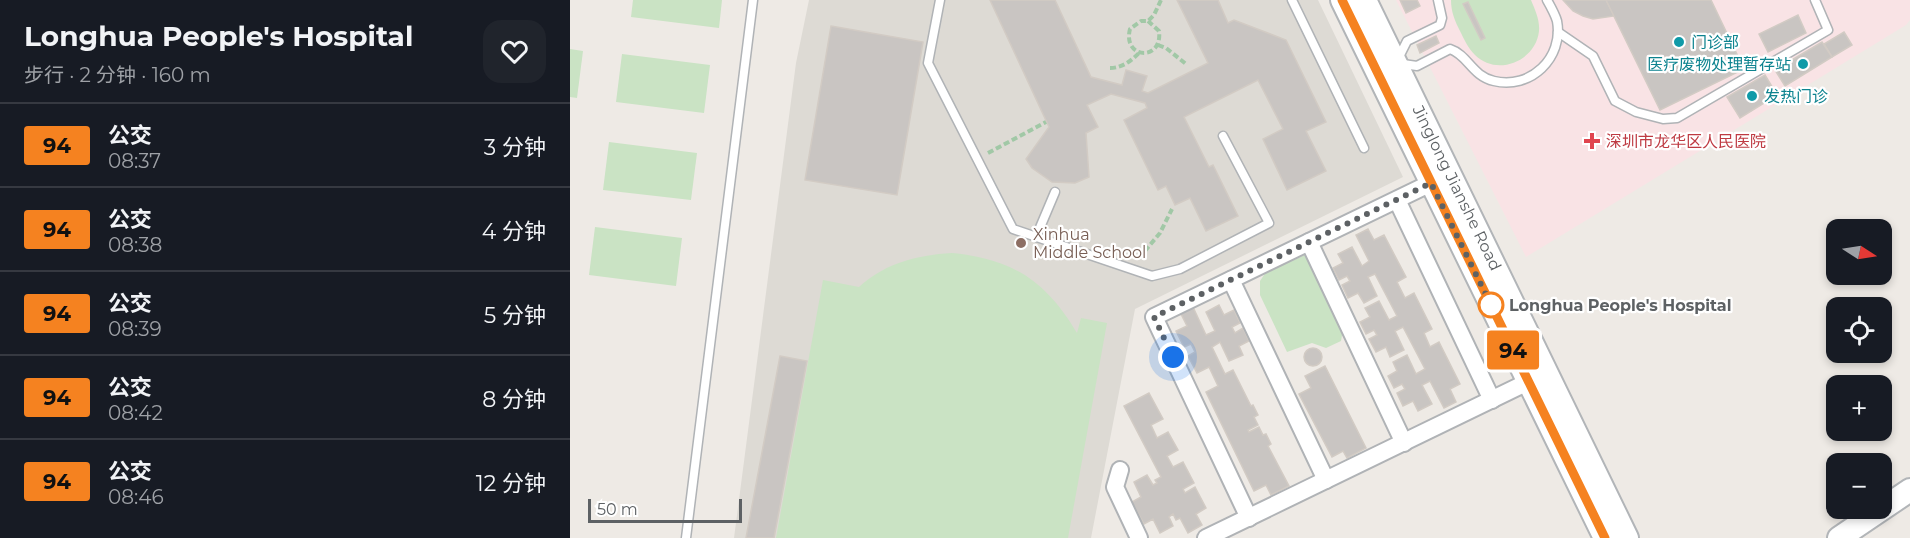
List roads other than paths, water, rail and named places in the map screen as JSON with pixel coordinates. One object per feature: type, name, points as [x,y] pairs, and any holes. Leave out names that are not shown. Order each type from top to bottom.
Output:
[{"type":"main road","name":"Jinglong Jianshe Road","points":[[1342,0],[1605,538]]},
{"type":"main road","name":"Jinglong Jianshe Road","points":[[1365,0],[1627,538]]},
{"type":"main road","points":[[1839,538],[1903,494]]},
{"type":"street","points":[[1249,518],[1154,317],[1431,183]]},
{"type":"street","points":[[1397,200],[1492,400]]},
{"type":"street","points":[[1309,243],[1404,443]]},
{"type":"street","points":[[1231,280],[1326,480]]},
{"type":"street","points":[[1206,538],[1528,382]]},
{"type":"street","points":[[1120,470],[1115,487],[1139,538]]},
{"type":"lane","points":[[686,538],[753,0]]},
{"type":"lane","points":[[940,0],[928,63],[1013,229],[1152,276],[1180,268],[1269,223],[1223,136]]},
{"type":"lane","points":[[1292,0],[1364,148]]},
{"type":"lane","points":[[1438,0],[1442,18],[1440,25],[1407,41],[1396,63],[1417,66],[1450,49],[1460,52],[1472,69],[1493,81],[1518,81],[1539,71],[1547,63],[1553,54],[1558,32],[1557,22],[1547,0]]},
{"type":"lane","points":[[1558,32],[1593,57],[1615,101],[1635,112],[1663,119],[1677,118],[1828,30],[1815,0]]},
{"type":"lane","points":[[1035,237],[1055,192]]},
{"type":"place","name":"门诊部","points":[[1679,42]]},
{"type":"place","name":"医疗废物处理暂存站","points":[[1803,64]]},
{"type":"place","name":"发热门诊","points":[[1752,96]]},
{"type":"place","name":"深圳市龙华区人民医院","points":[[1592,141]]},
{"type":"place","name":"Xinhua Middle School","points":[[1021,243]]},
{"type":"place","name":"Longhua People's Hospital","points":[[1491,305]]}]
